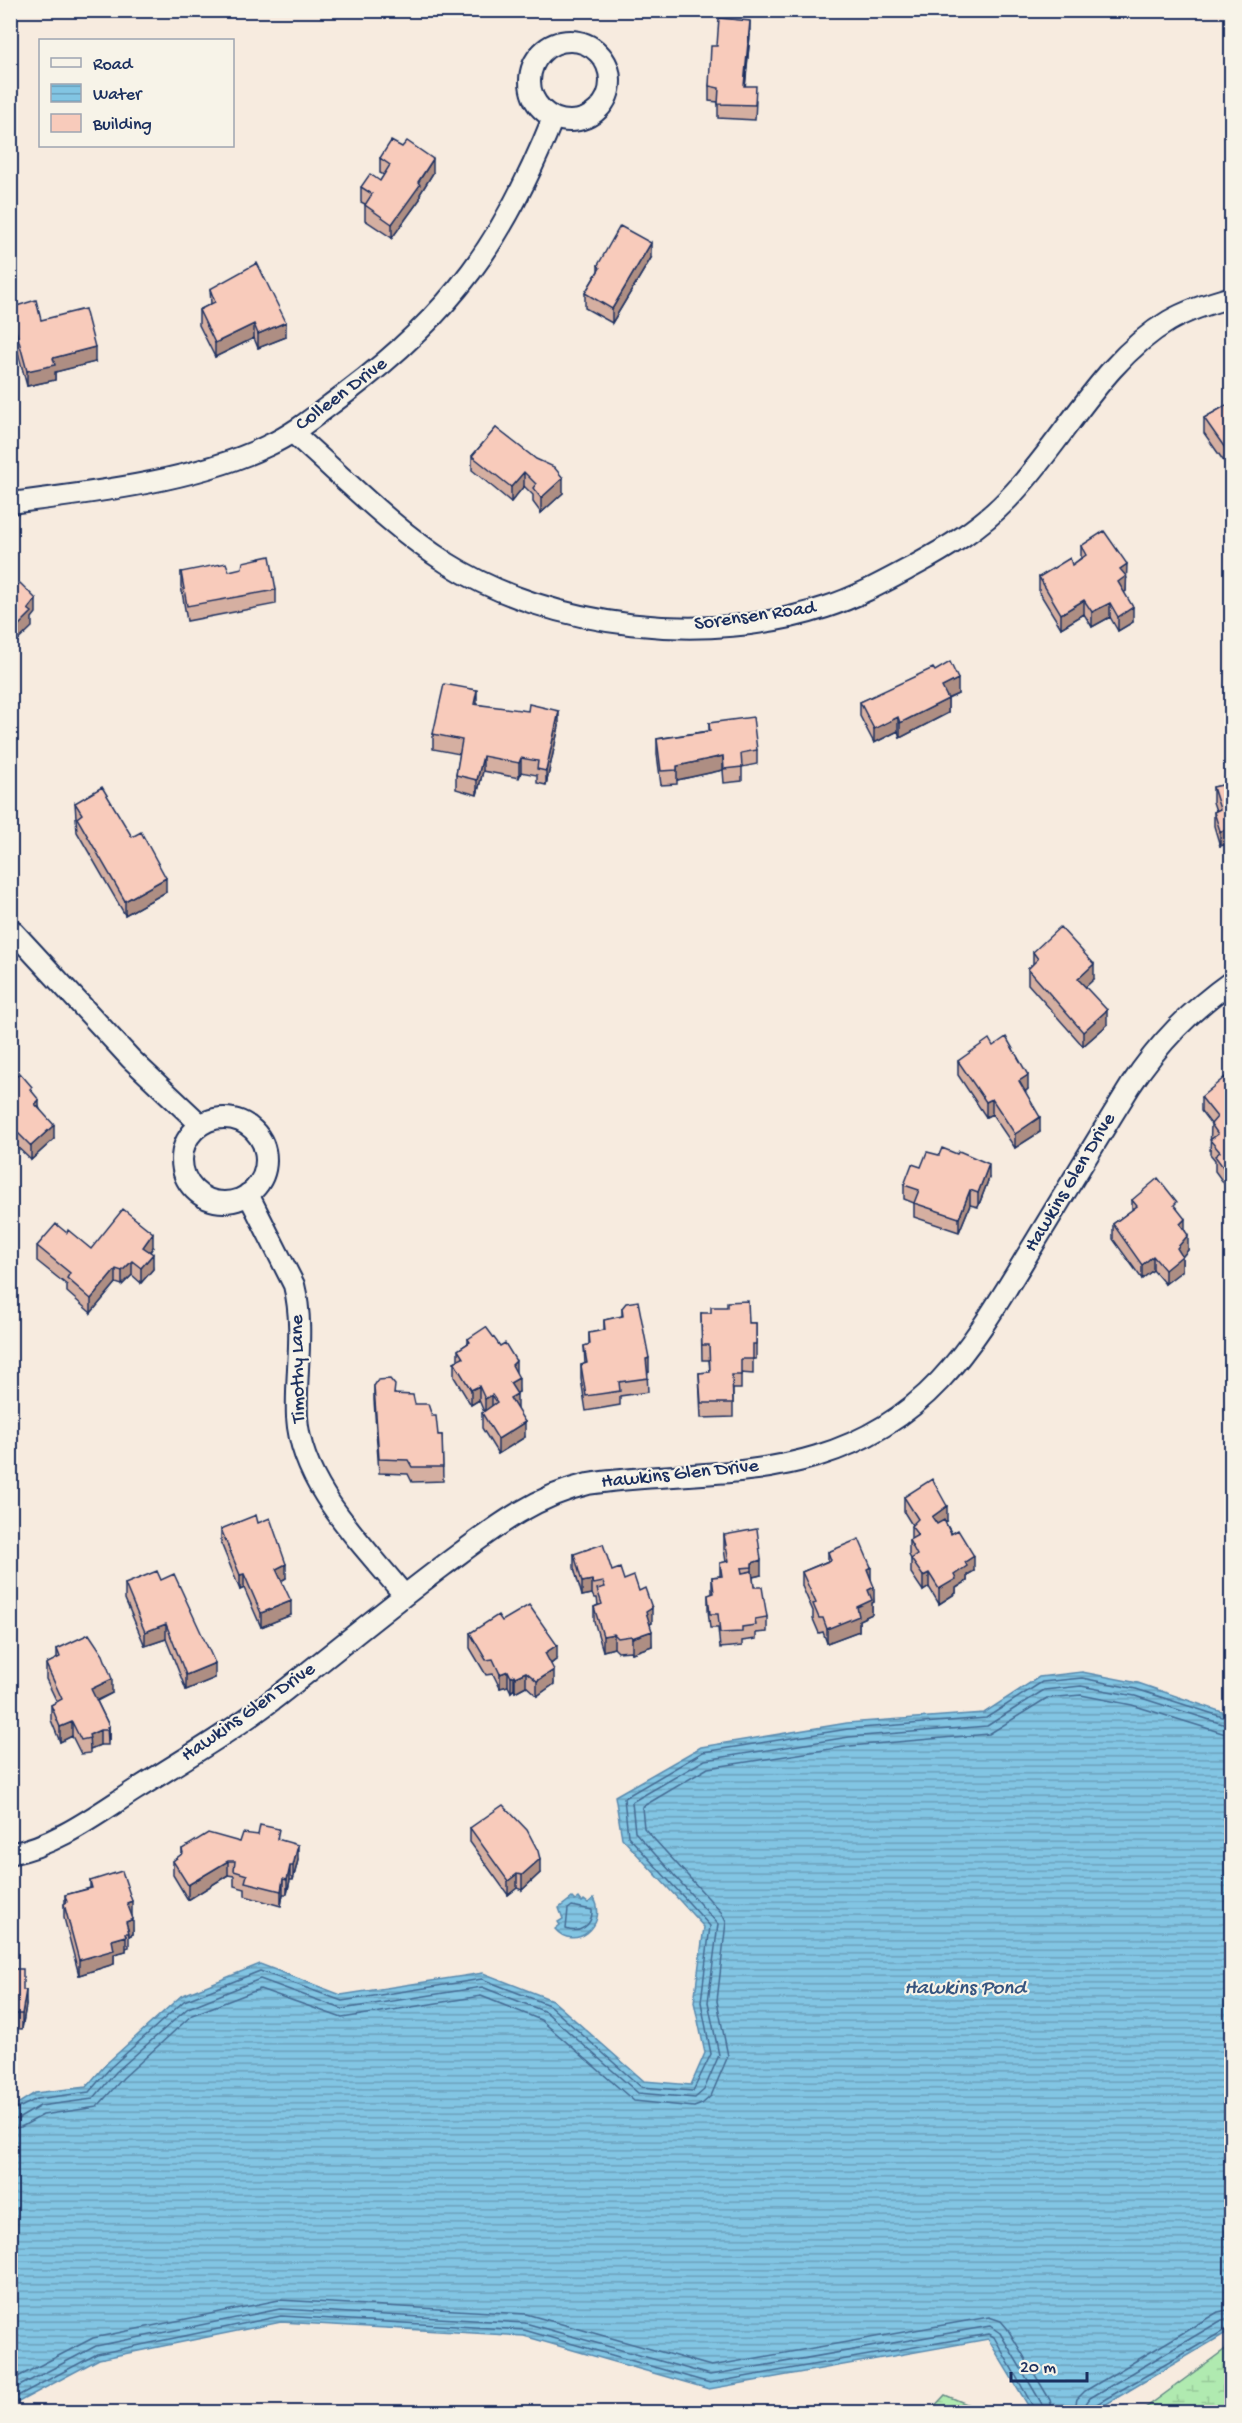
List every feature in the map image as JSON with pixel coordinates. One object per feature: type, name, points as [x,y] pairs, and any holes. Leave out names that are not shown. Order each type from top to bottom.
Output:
[{"type":"street","points":[[571,40],[584,43],[596,50],[607,66],[610,85],[607,97],[600,108],[578,121],[553,118],[533,99],[529,86],[530,72],[545,49],[557,42],[571,40]]},
{"type":"street","name":"Colleen Drive","points":[[10,503],[152,480],[210,467],[266,447],[292,433],[386,363],[430,322],[465,282],[500,231],[531,172],[553,118]]},
{"type":"street","name":"Sorensen Road","points":[[292,433],[410,537],[448,563],[489,585],[581,616],[631,625],[680,628],[781,618],[824,608],[868,591],[964,537],[1006,502],[1043,461],[1125,355],[1169,321],[1232,297]]},
{"type":"street","points":[[10,928],[130,1059],[201,1125]]},
{"type":"street","name":"Hawkins Glen Drive","points":[[10,1854],[36,1847],[76,1828],[170,1769],[276,1698],[405,1595],[509,1517],[561,1491],[603,1482],[758,1468],[797,1461],[854,1441],[906,1412],[937,1386],[971,1345],[1131,1085],[1158,1047],[1190,1013],[1232,981]]},
{"type":"street","points":[[213,1119],[233,1119],[252,1128],[260,1138],[265,1151],[266,1165],[258,1184],[248,1194],[236,1200],[222,1202],[208,1198],[192,1186],[183,1168],[183,1154],[187,1140],[201,1125],[213,1119]]},
{"type":"street","name":"Timothy Lane","points":[[248,1194],[294,1285],[300,1331],[297,1419],[306,1457],[323,1491],[405,1595]]},
{"type":"green space","points":[[1231,2345],[1231,2412],[1140,2412]]},
{"type":"green space","points":[[945,2395],[986,2412],[929,2412]]},
{"type":"water","name":"Hawkins Pond","points":[[1082,1672],[1138,1683],[1231,1715],[1231,2330],[1093,2412],[1032,2412],[988,2339],[709,2389],[524,2336],[281,2322],[99,2359],[11,2406],[11,2108],[35,2093],[86,2087],[107,2063],[181,1996],[260,1964],[341,1995],[483,1973],[552,2000],[644,2081],[691,2085],[705,2053],[694,2002],[704,1927],[622,1838],[615,1796],[701,1747],[847,1723],[984,1713],[1039,1677]]},
{"type":"water","points":[[572,1898],[575,1901],[579,1898],[582,1902],[584,1900],[588,1903],[594,1898],[597,1918],[587,1933],[571,1938],[555,1929],[560,1925],[558,1922],[563,1919],[559,1908]]},
{"type":"building","points":[[719,18],[750,21],[744,86],[756,86],[755,105],[718,104],[719,88],[709,86],[711,46],[717,46]]},
{"type":"building","points":[[391,141],[402,147],[407,141],[433,159],[418,182],[420,185],[392,224],[365,205],[372,194],[361,187],[370,174],[380,181],[390,165],[380,158]]},
{"type":"building","points":[[620,226],[651,243],[612,309],[585,293]]},
{"type":"building","points":[[257,263],[286,322],[258,334],[254,324],[215,343],[199,310],[215,302],[210,289]]},
{"type":"building","points":[[36,300],[41,320],[85,309],[95,347],[53,358],[55,365],[27,371],[10,308]]},
{"type":"building","points":[[1232,402],[1232,458],[1204,418]]},
{"type":"building","points":[[496,428],[536,459],[554,467],[563,478],[541,498],[533,488],[536,484],[524,472],[511,487],[472,456]]},
{"type":"building","points":[[1104,531],[1127,564],[1120,569],[1126,576],[1118,582],[1133,607],[1118,617],[1110,603],[1092,612],[1084,600],[1061,614],[1039,577],[1070,558],[1072,565],[1086,555],[1081,546]]},
{"type":"building","points":[[270,556],[276,590],[187,606],[181,572],[226,563],[229,571],[242,568],[243,562]]},
{"type":"building","points":[[20,583],[36,599],[28,609],[32,612],[10,634],[10,592]]},
{"type":"building","points":[[950,662],[958,679],[942,687],[948,699],[900,723],[898,717],[874,729],[860,702],[933,668],[935,671]]},
{"type":"building","points":[[444,684],[477,690],[474,704],[528,711],[529,704],[559,711],[546,771],[537,769],[538,761],[521,758],[519,763],[483,756],[477,780],[456,775],[462,740],[433,734]]},
{"type":"building","points":[[753,717],[757,750],[741,753],[742,767],[724,769],[723,756],[677,766],[677,770],[661,771],[657,739],[710,731],[709,723]]},
{"type":"building","points":[[1232,783],[1232,841],[1227,830],[1220,831],[1214,812],[1220,809],[1213,787]]},
{"type":"building","points":[[102,787],[132,837],[141,832],[166,878],[125,901],[77,818],[82,814],[75,803]]},
{"type":"building","points":[[1060,927],[1094,964],[1078,979],[1107,1010],[1083,1032],[1028,969],[1038,959],[1033,952]]},
{"type":"building","points":[[1006,1037],[1028,1075],[1019,1081],[1040,1117],[1015,1134],[992,1099],[986,1102],[958,1061],[989,1039],[993,1046]]},
{"type":"building","points":[[10,1066],[17,1076],[20,1073],[32,1087],[30,1089],[39,1100],[35,1104],[54,1125],[31,1146],[10,1127]]},
{"type":"building","points":[[1225,1077],[1232,1085],[1232,1113],[1230,1114],[1232,1116],[1232,1171],[1228,1174],[1215,1156],[1220,1152],[1210,1140],[1218,1134],[1211,1124],[1217,1117],[1201,1097]]},
{"type":"building","points":[[942,1148],[957,1154],[959,1151],[989,1164],[978,1193],[970,1190],[959,1218],[914,1203],[919,1190],[904,1185],[912,1164],[921,1167],[927,1152],[939,1155]]},
{"type":"building","points":[[1158,1178],[1177,1202],[1174,1205],[1185,1219],[1180,1224],[1188,1235],[1177,1248],[1182,1256],[1165,1270],[1153,1256],[1142,1265],[1113,1224],[1137,1206],[1132,1200]]},
{"type":"building","points":[[123,1209],[153,1233],[143,1247],[153,1254],[141,1268],[132,1261],[122,1271],[116,1269],[91,1299],[67,1278],[70,1273],[37,1246],[56,1224],[67,1233],[68,1230],[91,1249]]},
{"type":"building","points":[[638,1301],[649,1358],[646,1359],[648,1378],[619,1382],[620,1391],[586,1396],[581,1365],[587,1363],[584,1346],[590,1344],[589,1333],[605,1330],[604,1320],[623,1316],[622,1308],[626,1303]]},
{"type":"building","points":[[748,1301],[749,1323],[756,1323],[756,1344],[753,1344],[753,1359],[741,1359],[741,1375],[732,1375],[733,1403],[701,1403],[699,1373],[710,1372],[709,1345],[702,1345],[701,1313],[711,1313],[711,1307],[727,1307],[727,1302]]},
{"type":"building","points":[[486,1327],[500,1346],[505,1343],[516,1361],[512,1365],[519,1378],[510,1383],[517,1394],[510,1398],[525,1422],[498,1439],[482,1413],[497,1402],[492,1395],[485,1399],[479,1386],[471,1390],[454,1362],[463,1358],[458,1350],[470,1342],[468,1339]]},
{"type":"building","points":[[390,1379],[395,1385],[394,1394],[413,1395],[415,1404],[428,1404],[432,1416],[436,1416],[438,1435],[442,1435],[443,1467],[412,1467],[408,1460],[379,1459],[374,1386],[378,1380]]},
{"type":"building","points":[[932,1479],[947,1506],[932,1517],[937,1524],[944,1520],[951,1534],[958,1530],[974,1556],[965,1562],[967,1566],[954,1575],[956,1579],[939,1589],[929,1573],[923,1576],[911,1559],[917,1555],[909,1540],[918,1535],[911,1526],[918,1519],[904,1497]]},
{"type":"building","points":[[256,1515],[258,1523],[270,1518],[286,1564],[276,1569],[291,1601],[261,1613],[244,1574],[240,1575],[221,1529]]},
{"type":"building","points":[[757,1529],[761,1560],[752,1563],[752,1567],[741,1568],[742,1573],[752,1571],[754,1587],[762,1587],[767,1617],[755,1619],[756,1625],[742,1627],[742,1632],[720,1633],[718,1614],[710,1614],[708,1595],[714,1593],[712,1577],[722,1576],[720,1563],[729,1561],[724,1535]]},
{"type":"building","points":[[859,1539],[871,1567],[867,1569],[874,1587],[868,1590],[872,1600],[857,1607],[859,1616],[827,1629],[823,1618],[819,1618],[813,1604],[816,1603],[802,1572],[831,1560],[828,1552]]},
{"type":"building","points":[[603,1544],[612,1571],[620,1568],[624,1580],[634,1576],[639,1591],[645,1588],[652,1608],[646,1612],[652,1631],[632,1638],[631,1636],[618,1638],[614,1634],[603,1636],[594,1607],[602,1604],[597,1589],[605,1587],[603,1582],[594,1584],[592,1580],[582,1582],[574,1554]]},
{"type":"building","points":[[157,1571],[161,1580],[174,1574],[215,1663],[186,1675],[166,1624],[145,1632],[125,1584]]},
{"type":"building","points":[[529,1605],[557,1645],[545,1653],[554,1670],[537,1681],[526,1672],[515,1677],[514,1675],[511,1677],[508,1671],[500,1674],[493,1659],[486,1660],[470,1633],[498,1615],[502,1621]]},
{"type":"building","points":[[89,1634],[103,1655],[112,1679],[91,1689],[109,1726],[108,1730],[100,1730],[89,1735],[90,1738],[81,1740],[72,1722],[60,1727],[51,1705],[62,1699],[46,1664],[60,1657],[57,1649]]},
{"type":"building","points":[[503,1805],[527,1830],[540,1859],[522,1875],[517,1874],[508,1881],[470,1828]]},
{"type":"building","points":[[260,1825],[279,1829],[277,1839],[298,1845],[293,1866],[290,1866],[287,1880],[283,1879],[281,1891],[245,1882],[247,1875],[234,1871],[235,1861],[228,1861],[188,1885],[173,1861],[183,1853],[182,1849],[208,1833],[240,1842],[243,1833],[258,1835]]},
{"type":"building","points":[[122,1871],[132,1901],[127,1903],[133,1919],[126,1922],[129,1933],[112,1940],[114,1950],[79,1960],[64,1904],[67,1902],[65,1895],[92,1888],[90,1881]]},
{"type":"building","points":[[10,1969],[23,1969],[23,1990],[26,1990],[22,2014],[10,2014]]}]
